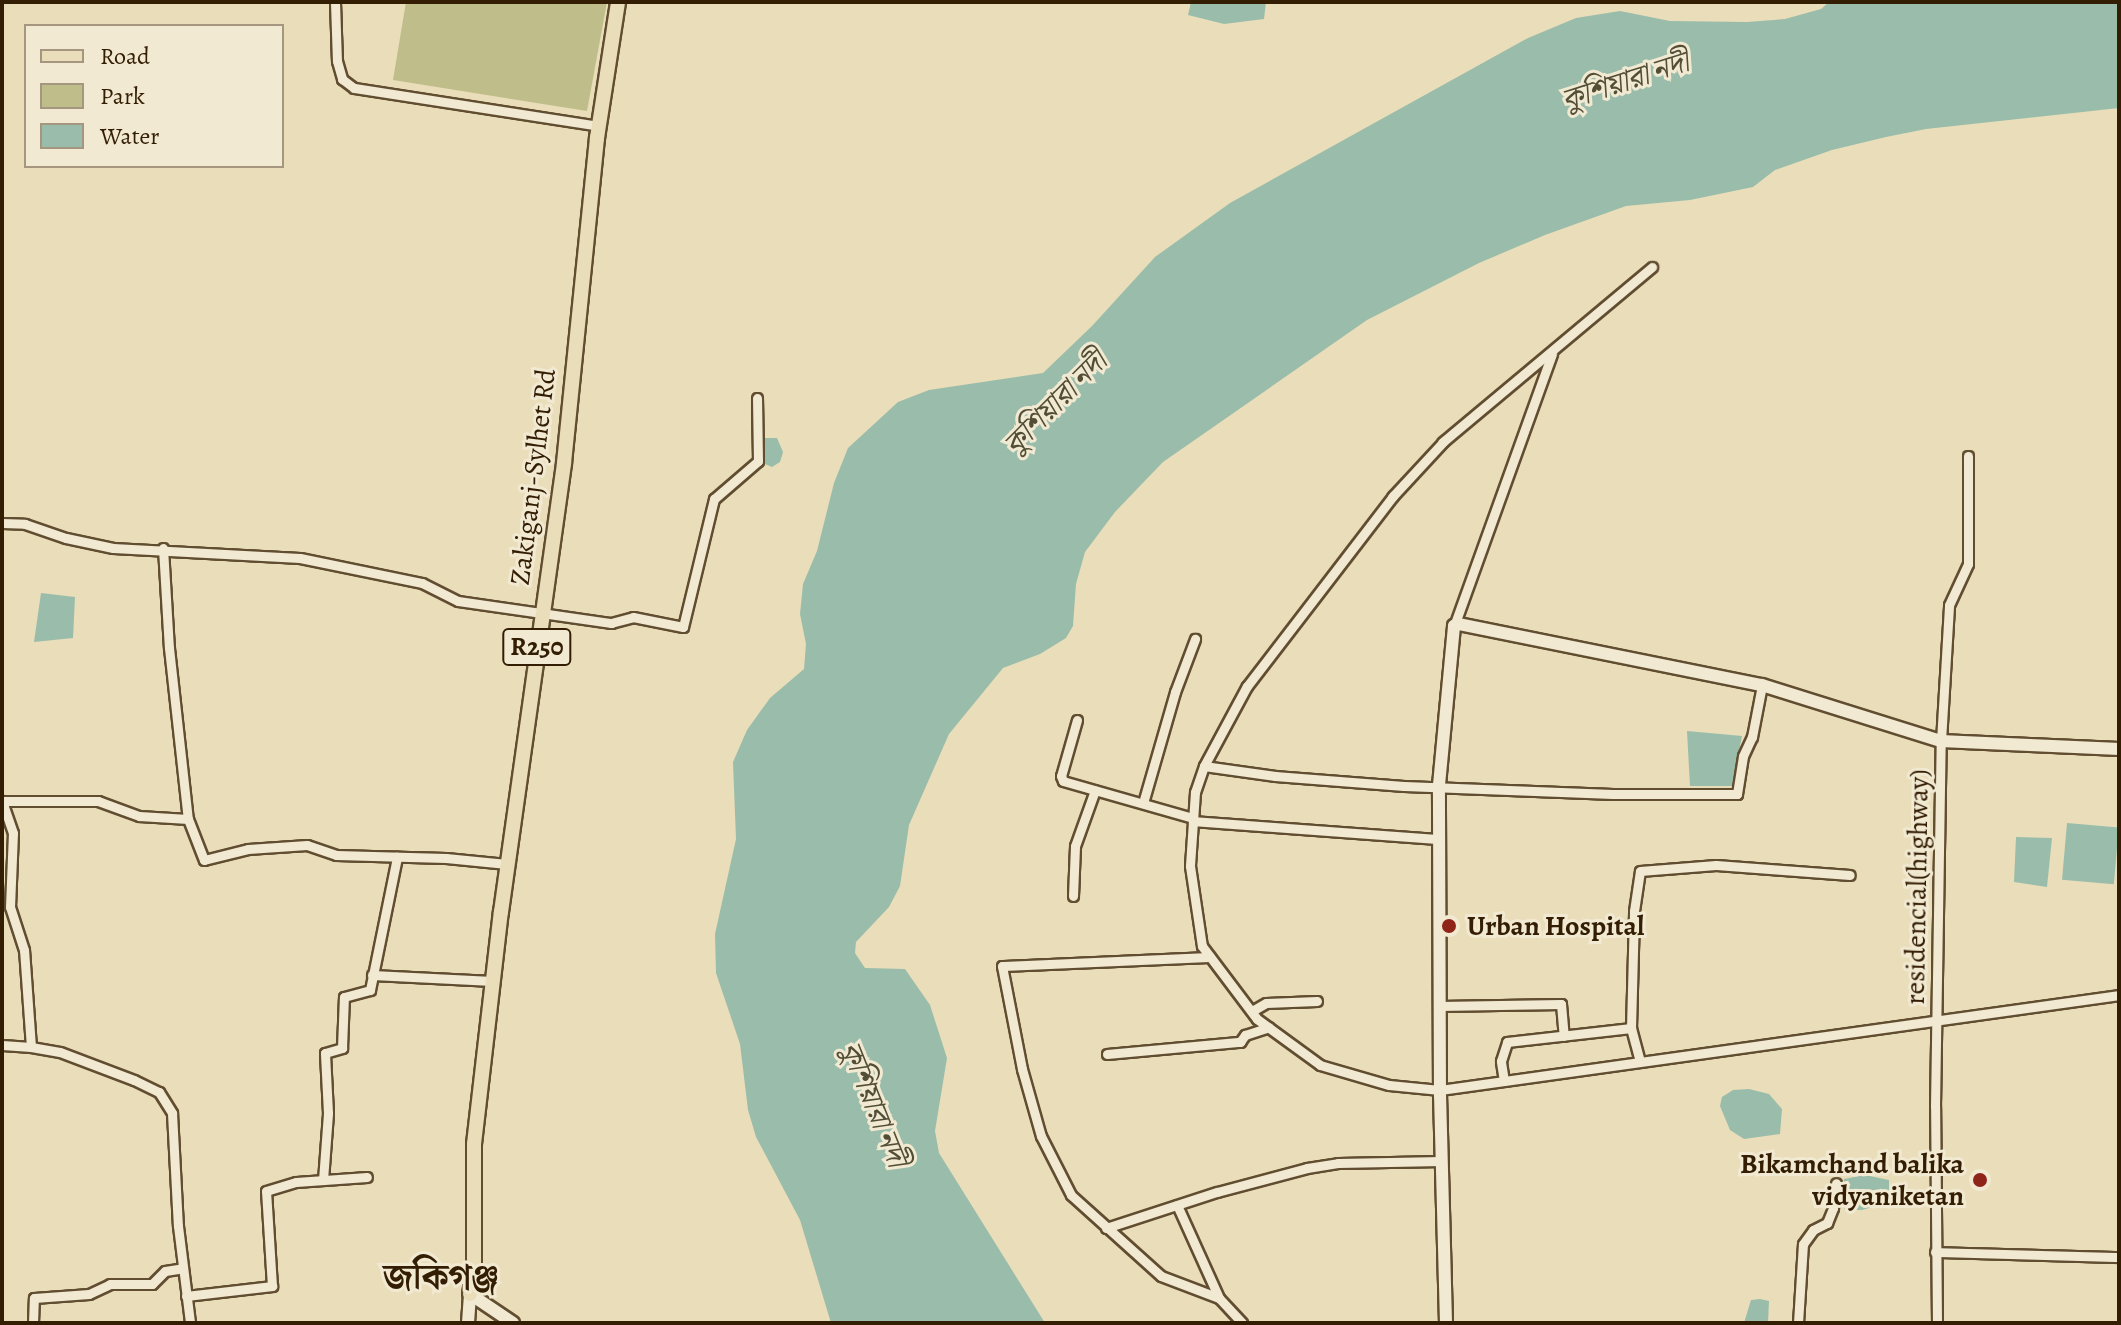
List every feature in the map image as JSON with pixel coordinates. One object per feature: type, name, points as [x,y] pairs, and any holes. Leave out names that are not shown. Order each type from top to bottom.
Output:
[{"type":"main road","name":"Zakiganj-Sylhet Rd","points":[[470,1294],[474,1272],[474,1144],[507,864],[564,463],[599,126],[618,2]]},
{"type":"street","points":[[335,2],[337,61],[342,79],[354,88],[599,126]]},
{"type":"street","points":[[1652,267],[1443,442],[1393,496],[1247,686],[1204,766],[1195,792],[1190,866],[1202,946],[1252,1011],[1320,1065],[1389,1085],[1440,1090],[2119,995]]},
{"type":"street","points":[[1446,1323],[1440,1090],[1439,785],[1454,626],[1509,482],[1553,353]]},
{"type":"street","points":[[2,523],[25,524],[113,548],[163,548],[300,558],[422,583],[458,601],[611,623],[633,617],[683,627],[714,499],[758,461],[757,398]]},
{"type":"street","name":"residencial(highway)","points":[[1937,1323],[1935,1252],[1941,741],[1949,605],[1968,564],[1968,456]]},
{"type":"street","points":[[163,548],[169,648],[188,819],[204,860],[248,849],[307,845],[336,855],[507,864]]},
{"type":"street","points":[[1454,626],[1762,685],[1941,741],[2119,749]]},
{"type":"street","points":[[1143,803],[1175,692],[1195,639]]},
{"type":"street","points":[[1204,766],[1357,783],[1588,794],[1737,794],[1762,685]]},
{"type":"street","points":[[1077,720],[1061,776],[1072,785],[1193,819],[1439,839]]},
{"type":"street","points":[[1073,896],[1075,846],[1095,790]]},
{"type":"street","points":[[31,1047],[24,950],[10,907],[13,833],[2,801],[98,801],[139,816],[188,819]]},
{"type":"street","points":[[323,1180],[328,1113],[325,1053],[342,1048],[344,997],[370,990],[397,857]]},
{"type":"street","points":[[1640,1061],[1631,1028],[1634,911],[1640,871],[1716,865],[1850,875]]},
{"type":"street","points":[[1210,957],[1002,966],[1022,1069],[1041,1136],[1071,1195],[1161,1276],[1219,1298]]},
{"type":"street","points":[[372,975],[493,981]]},
{"type":"street","points":[[1252,1011],[1266,1003],[1317,1001]]},
{"type":"street","points":[[1439,1006],[1561,1004],[1564,1036]]},
{"type":"street","points":[[1107,1054],[1240,1042],[1245,1035],[1269,1027]]},
{"type":"street","points":[[1504,1081],[1501,1061],[1507,1042],[1631,1028]]},
{"type":"street","points":[[2,1045],[60,1052],[159,1092],[172,1113],[172,1147],[190,1323]]},
{"type":"street","points":[[1106,1228],[1277,1176],[1338,1163],[1442,1161]]},
{"type":"street","points":[[186,1296],[272,1286],[266,1191],[323,1180],[367,1177]]},
{"type":"street","points":[[1798,1323],[1803,1244],[1813,1230],[1827,1223],[1833,1208],[1836,1183]]},
{"type":"street","points":[[1177,1205],[1219,1298],[1242,1323]]},
{"type":"street","points":[[1935,1252],[2119,1257]]},
{"type":"street","points":[[33,1323],[34,1298],[89,1294],[110,1284],[152,1284],[165,1271],[183,1268]]},
{"type":"street","points":[[468,1323],[470,1294]]},
{"type":"street","points":[[470,1294],[513,1323]]},
{"type":"green space","points":[[406,2],[607,2],[587,111],[393,80]]},
{"type":"water","points":[[1191,2],[1266,2],[1264,19],[1224,24],[1188,15]]},
{"type":"water","name":"কুশিয়ারা নদী","points":[[1829,2],[2119,2],[2119,108],[1926,129],[1886,137],[1832,150],[1775,170],[1753,187],[1690,200],[1626,206],[1545,235],[1479,263],[1367,320],[1163,462],[1115,512],[1085,552],[1076,584],[1073,626],[1066,638],[1040,654],[1003,668],[949,734],[909,825],[900,886],[889,907],[856,942],[855,953],[865,968],[905,969],[930,1005],[947,1058],[935,1131],[939,1153],[1045,1323],[831,1323],[800,1220],[756,1137],[748,1110],[740,1044],[716,973],[715,934],[736,839],[733,762],[747,730],[770,698],[804,669],[806,644],[800,614],[803,584],[817,551],[834,483],[848,448],[898,402],[929,390],[1043,373],[1092,326],[1155,257],[1230,203],[1528,38],[1576,18],[1620,11],[1670,21],[1747,22],[1785,19],[1821,9]]},
{"type":"water","points":[[765,438],[777,438],[783,452],[780,462],[772,467],[765,464]]},
{"type":"water","points":[[41,593],[75,597],[73,638],[34,642]]},
{"type":"water","points":[[1687,731],[1742,736],[1732,786],[1690,786]]},
{"type":"water","points":[[2067,823],[2119,828],[2114,884],[2062,880]]},
{"type":"water","points":[[2016,837],[2052,838],[2047,887],[2014,882]]},
{"type":"water","points":[[1749,1089],[1769,1094],[1782,1109],[1780,1134],[1744,1139],[1730,1130],[1720,1106],[1722,1097],[1733,1090]]},
{"type":"water","points":[[1865,1175],[1889,1180],[1889,1195],[1883,1204],[1862,1210],[1845,1210],[1841,1198],[1844,1179]]},
{"type":"water","points":[[1751,1300],[1769,1301],[1768,1323],[1744,1323]]},
{"type":"place","name":"Urban Hospital","points":[[1449,926]]},
{"type":"place","name":"Bikamchand balika vidyaniketan","points":[[1980,1180]]},
{"type":"district","name":"জকিগঞ্জ","points":[[441,1277]]}]
